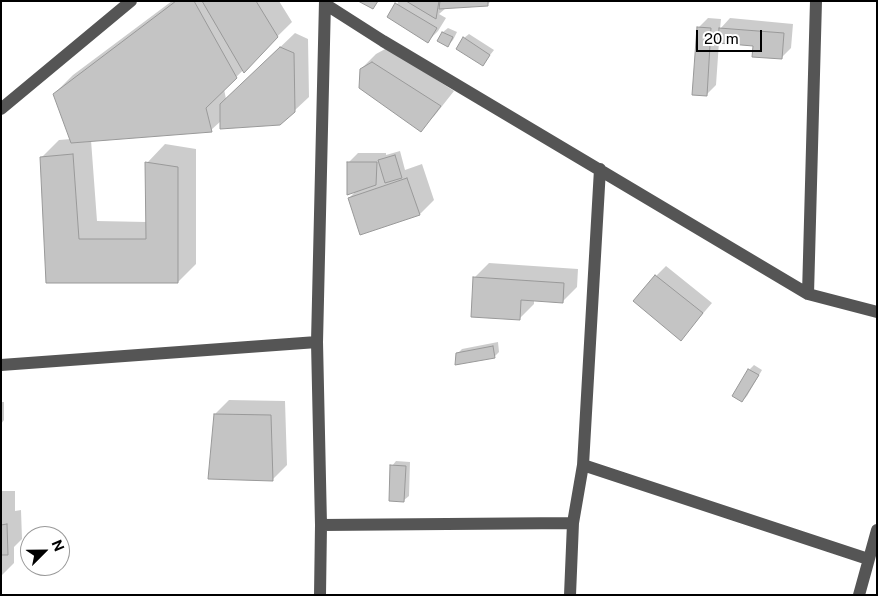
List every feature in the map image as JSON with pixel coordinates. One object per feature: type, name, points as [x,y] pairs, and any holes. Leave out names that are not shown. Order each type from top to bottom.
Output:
[{"type":"street","points":[[1,109],[131,1]]},
{"type":"street","points":[[808,294],[816,1]]},
{"type":"street","points":[[325,3],[392,46],[808,294],[877,312]]},
{"type":"street","points":[[320,595],[321,525],[317,342],[325,3]]},
{"type":"street","points":[[570,595],[573,523],[582,465],[600,169]]},
{"type":"street","points":[[1,364],[317,342]]},
{"type":"street","points":[[582,465],[868,559]]},
{"type":"street","points":[[321,525],[573,523]]},
{"type":"street","points":[[859,595],[877,530]]},
{"type":"building","points":[[176,1],[194,1],[237,78],[206,108],[212,132],[71,143],[53,94]]},
{"type":"building","points":[[202,1],[256,1],[278,37],[244,73]]},
{"type":"building","points":[[358,1],[378,1],[373,9]]},
{"type":"building","points":[[406,1],[439,1],[436,19]]},
{"type":"building","points":[[440,1],[488,1],[488,6],[439,9]]},
{"type":"building","points":[[395,3],[437,28],[428,43],[387,17]]},
{"type":"building","points":[[697,27],[711,28],[707,96],[692,95]]},
{"type":"building","points":[[719,28],[784,33],[782,59],[752,57],[753,46],[718,43]]},
{"type":"building","points":[[442,32],[453,37],[448,47],[437,41]]},
{"type":"building","points":[[463,37],[490,55],[483,66],[456,49]]},
{"type":"building","points":[[280,47],[294,53],[295,112],[280,125],[220,129],[220,104]]},
{"type":"building","points":[[372,62],[441,106],[421,132],[359,88],[360,69]]},
{"type":"building","points":[[73,154],[79,239],[146,239],[145,162],[178,167],[178,283],[46,283],[40,157]]},
{"type":"building","points":[[395,155],[402,178],[385,183],[378,160]]},
{"type":"building","points":[[347,162],[377,162],[376,185],[347,195]]},
{"type":"building","points":[[407,178],[420,215],[360,235],[348,198]]},
{"type":"building","points":[[655,275],[703,313],[681,341],[633,301]]},
{"type":"building","points":[[473,277],[564,283],[563,303],[521,300],[520,320],[471,317]]},
{"type":"building","points":[[493,346],[495,358],[455,365],[456,353]]},
{"type":"building","points":[[748,369],[759,375],[742,402],[732,396]]},
{"type":"building","points":[[214,414],[271,415],[273,481],[208,479]]},
{"type":"building","points":[[390,465],[406,466],[404,502],[389,501]]},
{"type":"building","points":[[7,524],[8,555],[1,555],[1,525]]}]
